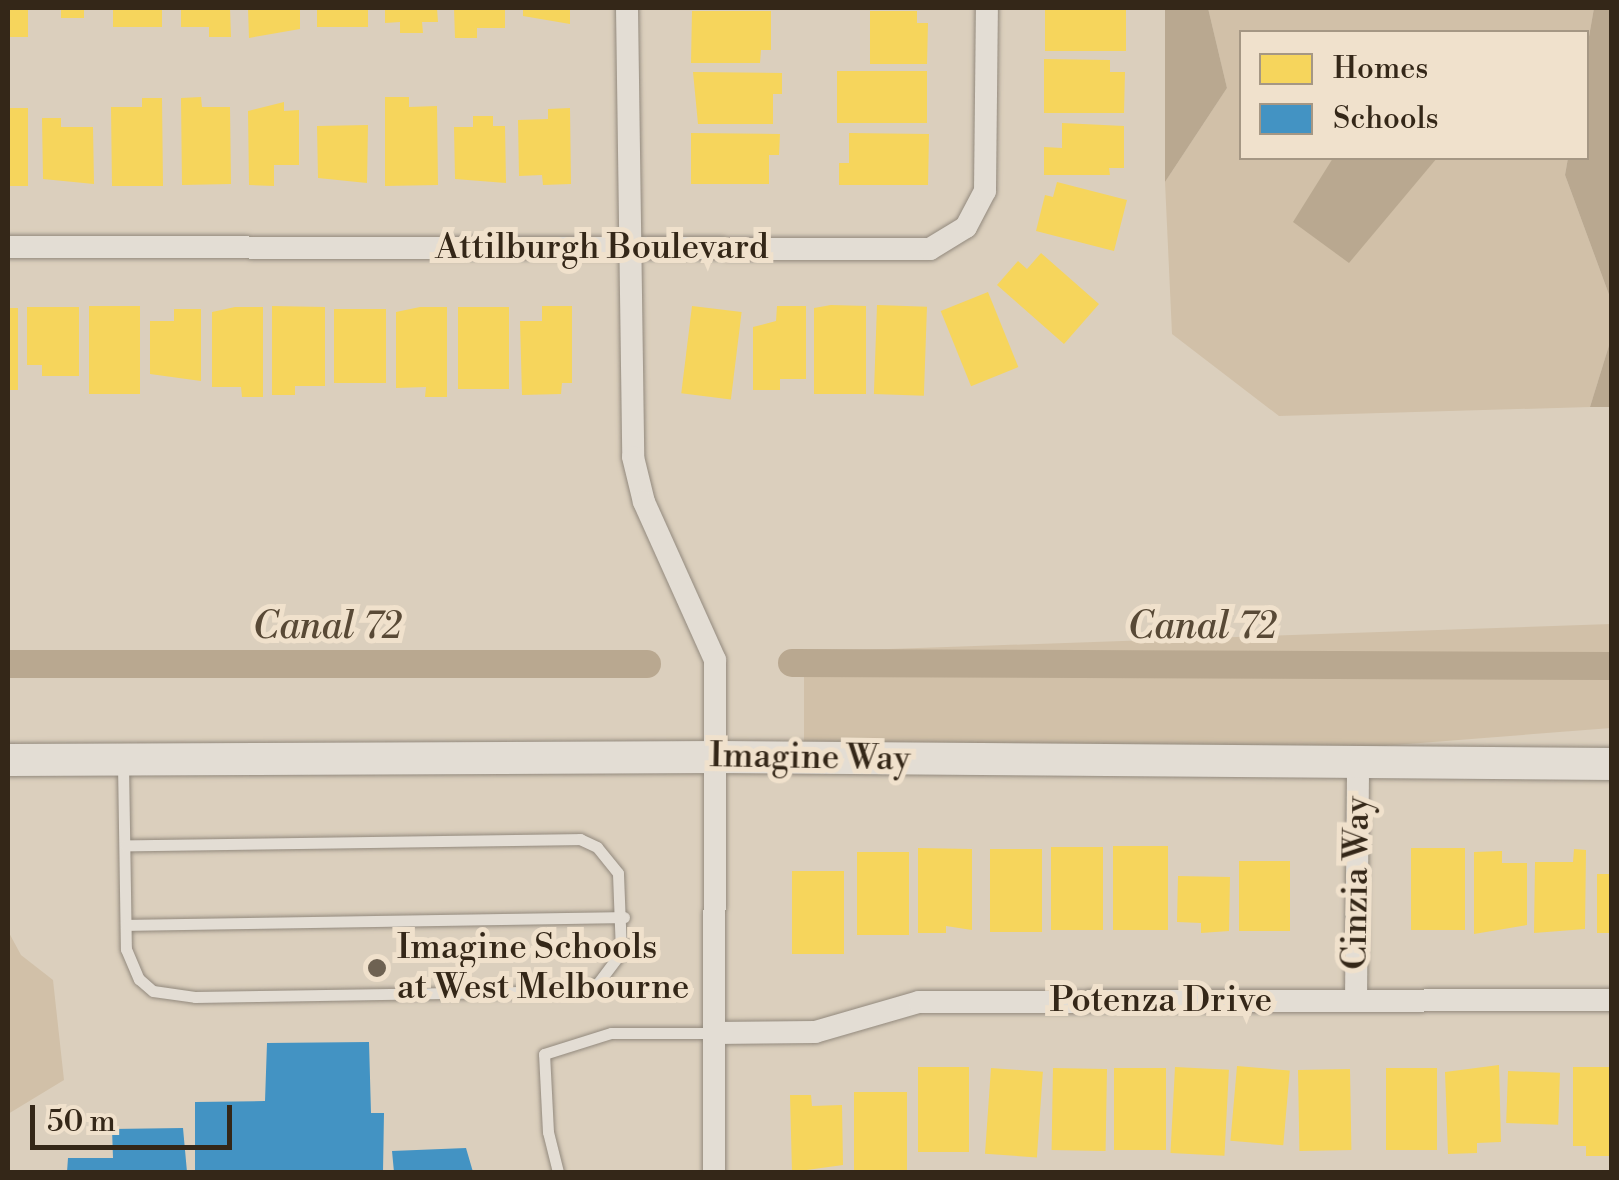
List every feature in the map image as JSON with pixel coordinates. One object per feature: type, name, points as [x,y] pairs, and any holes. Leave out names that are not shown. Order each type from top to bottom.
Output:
[{"type":"street","points":[[627,8],[633,457],[644,502],[716,660],[714,1172]]},
{"type":"street","name":"Attilburgh Boulevard","points":[[8,248],[930,249],[966,228],[984,191],[987,8]]},
{"type":"street","name":"Imagine Way","points":[[8,760],[718,757],[1612,764]]},
{"type":"street","name":"Cinzia Way","points":[[1356,1000],[1358,765]]},
{"type":"street","name":"Potenza Drive","points":[[714,1033],[814,1032],[919,1002],[1612,1000]]},
{"type":"lane","points":[[123,760],[124,845],[126,925],[126,949],[139,978],[168,995],[569,991],[598,983],[615,965],[624,917],[618,873],[609,857],[580,838],[124,845]]},
{"type":"lane","points":[[126,925],[624,917]]},
{"type":"lane","points":[[558,1172],[548,1132],[544,1054],[611,1033],[714,1033]]},
{"type":"shaded area","points":[[1165,8],[1208,8],[1227,88],[1165,182]]},
{"type":"shaded area","points":[[1208,8],[1594,8],[1589,37],[1589,30],[1239,30],[1239,160],[1568,160],[1565,175],[1611,300],[1611,339],[1590,407],[1279,416],[1172,334],[1165,182],[1227,88]]},
{"type":"shaded area","points":[[1594,8],[1611,8],[1611,300],[1565,175],[1568,160],[1589,160],[1589,37]]},
{"type":"shaded area","points":[[1332,160],[1435,160],[1349,263],[1293,222]]},
{"type":"shaded area","points":[[1611,339],[1611,407],[1590,407]]},
{"type":"shaded area","points":[[1611,624],[1611,728],[1343,749],[804,742],[804,652]]},
{"type":"shaded area","points":[[8,931],[21,955],[53,980],[64,1080],[8,1114]]},
{"type":"building: Homes","points":[[8,8],[28,8],[28,37],[8,37]]},
{"type":"building: Homes","points":[[61,8],[84,8],[84,18],[61,18]]},
{"type":"building: Homes","points":[[113,8],[162,8],[162,27],[113,27]]},
{"type":"building: Homes","points":[[181,8],[230,8],[231,37],[209,37],[209,27],[181,27]]},
{"type":"building: Homes","points":[[248,8],[300,8],[300,29],[249,38]]},
{"type":"building: Homes","points":[[317,8],[368,8],[368,27],[317,27]]},
{"type":"building: Homes","points":[[385,8],[437,8],[438,22],[422,22],[423,33],[400,33],[400,22],[385,23]]},
{"type":"building: Homes","points":[[454,8],[505,8],[505,28],[477,28],[477,38],[455,38]]},
{"type":"building: Homes","points":[[523,8],[570,8],[570,24],[523,16]]},
{"type":"building: Homes","points":[[1045,8],[1126,8],[1126,51],[1045,51]]},
{"type":"building: Homes","points":[[692,11],[771,11],[771,50],[761,50],[760,63],[691,63]]},
{"type":"building: Homes","points":[[870,11],[917,11],[917,23],[928,23],[927,64],[870,64]]},
{"type":"building: Homes","points":[[1044,59],[1110,60],[1110,72],[1125,72],[1124,113],[1044,113]]},
{"type":"building: Homes","points":[[837,71],[927,71],[927,123],[837,123]]},
{"type":"building: Homes","points":[[693,72],[782,73],[782,94],[773,94],[773,124],[698,124]]},
{"type":"building: Homes","points":[[201,97],[202,107],[230,107],[231,184],[182,185],[181,98]]},
{"type":"building: Homes","points":[[385,97],[409,97],[409,107],[437,106],[438,185],[385,186]]},
{"type":"building: Homes","points":[[142,98],[162,98],[163,186],[112,186],[111,107],[142,107]]},
{"type":"building: Homes","points":[[284,102],[284,111],[299,110],[299,165],[274,165],[274,186],[249,185],[248,111]]},
{"type":"building: Homes","points":[[8,108],[28,108],[28,186],[8,186]]},
{"type":"building: Homes","points":[[570,108],[571,184],[543,185],[542,175],[519,176],[518,120],[548,119],[548,109]]},
{"type":"building: Homes","points":[[473,116],[493,116],[493,126],[505,126],[506,183],[455,179],[454,127],[473,127]]},
{"type":"building: Homes","points":[[42,118],[61,118],[61,127],[93,127],[94,184],[43,179]]},
{"type":"building: Homes","points":[[1062,123],[1124,126],[1124,168],[1109,168],[1110,175],[1044,175],[1044,147],[1062,148]]},
{"type":"building: Homes","points":[[368,125],[367,183],[318,178],[317,126]]},
{"type":"building: Homes","points":[[691,133],[780,134],[779,155],[769,155],[769,184],[691,184]]},
{"type":"building: Homes","points":[[849,133],[929,134],[928,185],[839,185],[839,163],[849,163]]},
{"type":"building: Homes","points":[[1057,182],[1127,200],[1114,251],[1036,231],[1045,195],[1053,197]]},
{"type":"building: Homes","points":[[1041,253],[1099,304],[1064,344],[997,285],[1018,261],[1027,269]]},
{"type":"building: Homes","points":[[988,292],[1018,367],[971,386],[941,311]]},
{"type":"building: Homes","points":[[877,305],[927,307],[924,396],[874,394]]},
{"type":"building: Homes","points":[[89,306],[140,306],[140,394],[89,394]]},
{"type":"building: Homes","points":[[272,306],[325,307],[325,386],[295,386],[295,395],[272,395]]},
{"type":"building: Homes","points":[[542,306],[572,306],[572,383],[562,383],[561,394],[522,395],[520,321],[542,321]]},
{"type":"building: Homes","points":[[692,306],[742,312],[731,399],[681,393]]},
{"type":"building: Homes","points":[[777,306],[806,306],[806,379],[780,379],[780,390],[753,390],[753,327],[776,321]]},
{"type":"building: Homes","points":[[866,306],[866,394],[814,394],[814,308]]},
{"type":"building: Homes","points":[[27,307],[79,307],[79,376],[42,376],[42,365],[27,365]]},
{"type":"building: Homes","points":[[263,307],[263,397],[242,397],[241,387],[212,387],[212,312]]},
{"type":"building: Homes","points":[[447,307],[447,397],[425,397],[426,387],[396,388],[396,312]]},
{"type":"building: Homes","points":[[458,307],[509,307],[509,389],[458,389]]},
{"type":"building: Homes","points":[[8,308],[18,308],[18,390],[8,390]]},
{"type":"building: Homes","points":[[174,309],[201,309],[201,381],[150,374],[150,321],[174,321]]},
{"type":"building: Homes","points":[[334,309],[386,309],[386,383],[334,383]]},
{"type":"building: Homes","points":[[1113,846],[1168,846],[1168,930],[1113,930]]},
{"type":"building: Homes","points":[[1051,847],[1103,847],[1103,930],[1051,930]]},
{"type":"building: Homes","points":[[918,848],[972,849],[972,930],[946,926],[946,933],[918,933]]},
{"type":"building: Homes","points":[[1411,848],[1465,848],[1465,930],[1411,930]]},
{"type":"building: Homes","points":[[990,849],[1042,849],[1042,932],[990,932]]},
{"type":"building: Homes","points":[[1574,849],[1586,850],[1585,929],[1534,933],[1535,862],[1573,862]]},
{"type":"building: Homes","points":[[1502,851],[1502,863],[1527,863],[1527,925],[1474,934],[1474,852]]},
{"type":"building: Homes","points":[[857,852],[909,852],[909,935],[857,935]]},
{"type":"building: Homes","points":[[1239,861],[1290,861],[1290,931],[1239,931]]},
{"type":"building: Homes","points":[[792,871],[844,871],[844,954],[792,954]]},
{"type":"building: Homes","points":[[1597,874],[1612,874],[1612,933],[1597,933]]},
{"type":"building: Homes","points":[[1178,876],[1230,877],[1229,931],[1201,933],[1201,923],[1177,922]]},
{"type":"building: Homes","points":[[1499,1065],[1501,1142],[1477,1143],[1477,1153],[1448,1154],[1445,1072]]},
{"type":"building: Homes","points":[[1237,1066],[1290,1071],[1283,1145],[1230,1141]]},
{"type":"building: Homes","points":[[918,1067],[969,1067],[969,1152],[918,1152]]},
{"type":"building: Homes","points":[[1175,1067],[1229,1070],[1224,1156],[1170,1153]]},
{"type":"building: Homes","points":[[1573,1067],[1612,1067],[1612,1156],[1586,1156],[1586,1146],[1573,1146]]},
{"type":"building: Homes","points":[[991,1068],[1043,1072],[1037,1157],[985,1154]]},
{"type":"building: Homes","points":[[1053,1068],[1107,1069],[1106,1151],[1052,1150]]},
{"type":"building: Homes","points":[[1114,1068],[1166,1068],[1166,1150],[1114,1150]]},
{"type":"building: Homes","points":[[1386,1068],[1437,1068],[1437,1150],[1386,1150]]},
{"type":"building: Homes","points":[[1350,1069],[1351,1150],[1299,1151],[1298,1070]]},
{"type":"building: Homes","points":[[1508,1071],[1560,1073],[1558,1125],[1506,1123]]},
{"type":"building: Homes","points":[[854,1092],[907,1092],[907,1172],[854,1172]]},
{"type":"building: Homes","points":[[790,1095],[811,1095],[812,1106],[842,1105],[843,1165],[792,1172]]},
{"type":"building: Schools","points":[[369,1042],[371,1113],[384,1113],[383,1172],[195,1172],[195,1102],[265,1101],[267,1043]]},
{"type":"building: Schools","points":[[183,1128],[187,1172],[67,1172],[68,1158],[113,1158],[112,1129]]},
{"type":"building: Schools","points":[[466,1148],[473,1172],[394,1172],[392,1151]]},
{"type":"waterway","name":"Canal 72","points":[[792,663],[1612,666]]},
{"type":"waterway","name":"Canal 72","points":[[8,664],[647,664]]},
{"type":"place","name":"Imagine Schools at West Melbourne","points":[[377,968]]}]
